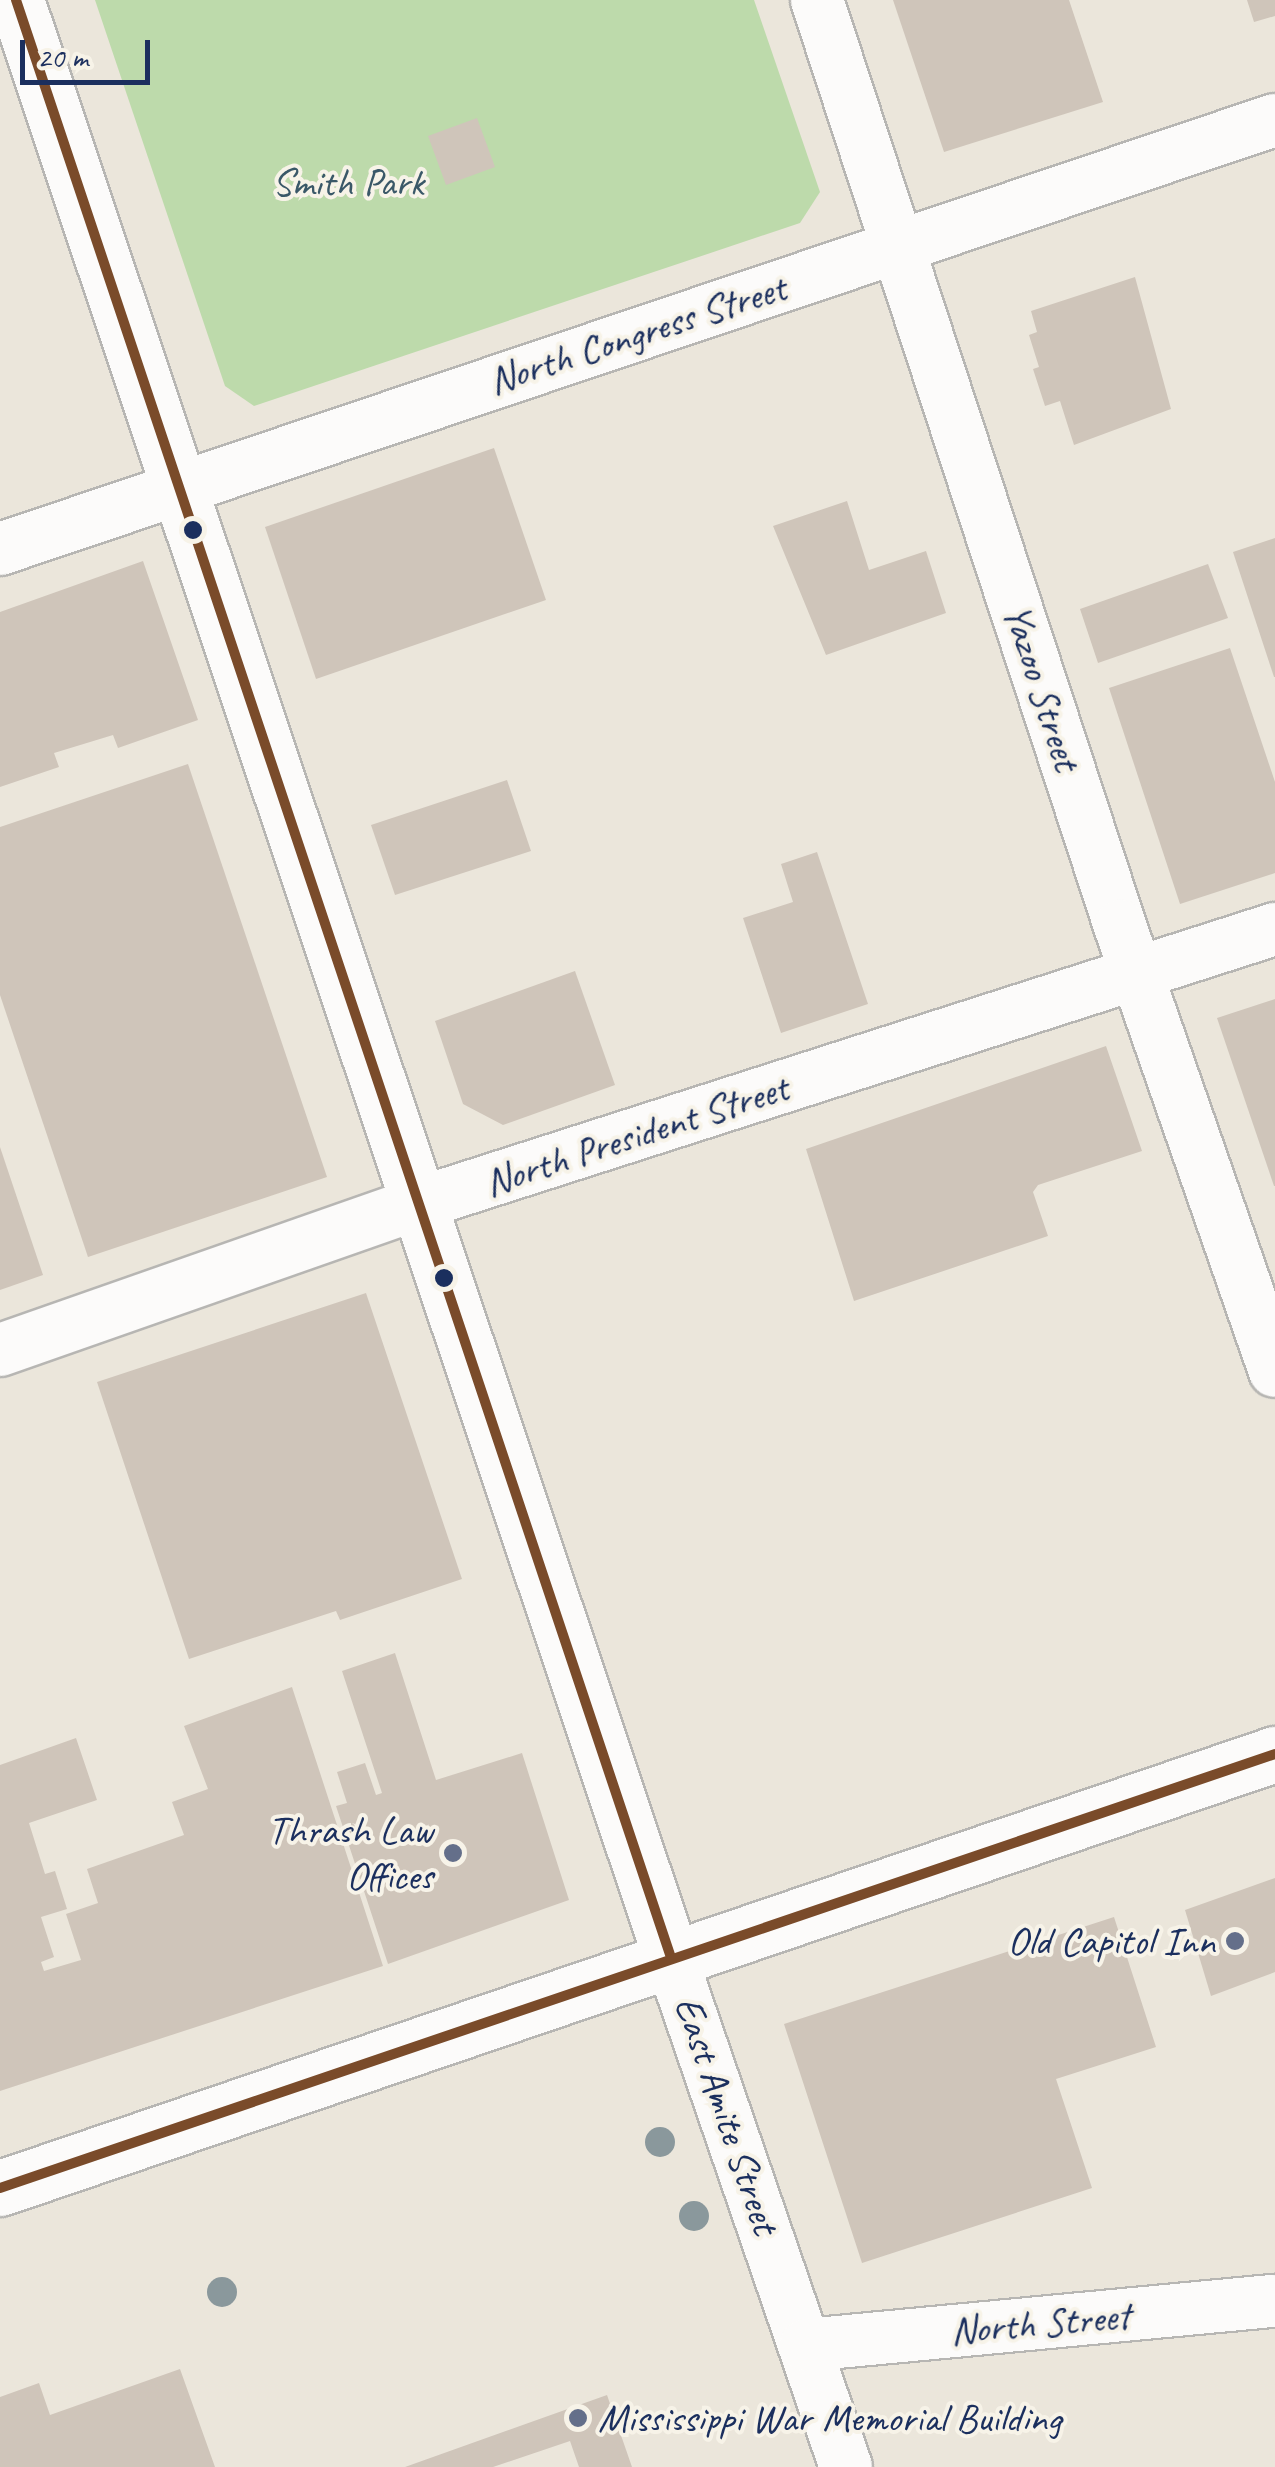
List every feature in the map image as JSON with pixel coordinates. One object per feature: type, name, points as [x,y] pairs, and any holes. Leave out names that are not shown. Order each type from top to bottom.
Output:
[{"type":"main road","name":"East Amite Street","points":[[16,0],[670,1955]]},
{"type":"main road","points":[[0,2188],[670,1955],[1275,1754]]},
{"type":"street","name":"Yazoo Street","points":[[816,0],[1137,975],[1275,1371]]},
{"type":"street","name":"North Congress Street","points":[[0,550],[1275,120]]},
{"type":"street","name":"North President Street","points":[[0,1350],[420,1203],[1275,929]]},
{"type":"street","name":"East Amite Street","points":[[670,1955],[846,2467]]},
{"type":"street","name":"North Street","points":[[806,2346],[1275,2300]]},
{"type":"green space","name":"Smith Park","points":[[95,0],[754,0],[820,192],[800,223],[254,406],[225,386]]},
{"type":"building","points":[[893,0],[1069,0],[1103,102],[944,152]]},
{"type":"building","points":[[1247,0],[1275,0],[1275,16],[1254,22]]},
{"type":"building","points":[[477,118],[495,167],[446,185],[428,136]]},
{"type":"building","points":[[1135,277],[1171,409],[1074,445],[1060,401],[1045,406],[1033,369],[1039,367],[1029,335],[1037,332],[1031,311]]},
{"type":"building","points":[[494,448],[546,600],[316,679],[265,527]]},
{"type":"building","points":[[847,501],[869,570],[926,551],[946,613],[826,655],[773,526]]},
{"type":"building","points":[[1275,538],[1275,677],[1274,677],[1233,552]]},
{"type":"building","points":[[143,561],[198,720],[118,748],[113,735],[54,753],[59,767],[0,787],[0,612]]},
{"type":"building","points":[[1208,564],[1228,618],[1098,663],[1080,609]]},
{"type":"building","points":[[1230,648],[1275,782],[1275,873],[1180,904],[1109,688]]},
{"type":"building","points":[[188,764],[327,1177],[88,1257],[0,995],[0,827]]},
{"type":"building","points":[[507,780],[531,851],[395,895],[371,825]]},
{"type":"building","points":[[817,852],[868,1004],[781,1033],[743,918],[793,902],[781,864]]},
{"type":"building","points":[[575,971],[615,1085],[503,1125],[463,1104],[435,1021]]},
{"type":"building","points":[[1275,999],[1275,1186],[1274,1186],[1217,1018]]},
{"type":"building","points":[[1106,1046],[1142,1151],[1038,1185],[1033,1192],[1048,1236],[854,1301],[806,1149]]},
{"type":"building","points":[[0,1147],[43,1275],[0,1290]]},
{"type":"building","points":[[366,1293],[462,1579],[340,1620],[336,1611],[189,1659],[97,1382]]},
{"type":"building","name":"Thrash Law Offices","points":[[395,1653],[436,1780],[522,1753],[569,1900],[388,1964],[336,1806],[347,1803],[337,1772],[365,1763],[376,1795],[382,1793],[342,1671]]},
{"type":"building","points":[[292,1687],[383,1966],[0,2091],[0,1765],[76,1738],[97,1800],[29,1823],[45,1874],[55,1871],[67,1909],[41,1917],[54,1957],[41,1962],[44,1971],[81,1960],[66,1914],[98,1903],[87,1869],[184,1835],[172,1802],[208,1789],[184,1726]]},
{"type":"building","name":"Old Capitol Inn","points":[[1275,1878],[1275,1972],[1211,1996],[1185,1910]]},
{"type":"building","points":[[1114,1917],[1156,2047],[1056,2079],[1092,2188],[862,2263],[784,2024]]},
{"type":"building","points":[[180,2369],[215,2467],[0,2467],[0,2397],[39,2383],[50,2415]]},
{"type":"building","name":"Mississippi War Memorial Building","points":[[607,2395],[632,2467],[579,2467],[570,2441],[493,2467],[405,2467]]},
{"type":"transit line","points":[[16,0],[670,1955]]},
{"type":"transit line","points":[[0,2188],[1275,1754]]},
{"type":"place","name":"Thrash Law Offices","points":[[453,1853]]},
{"type":"place","name":"Old Capitol Inn","points":[[1235,1941]]},
{"type":"place","name":"Mississippi War Memorial Building","points":[[578,2418]]}]
